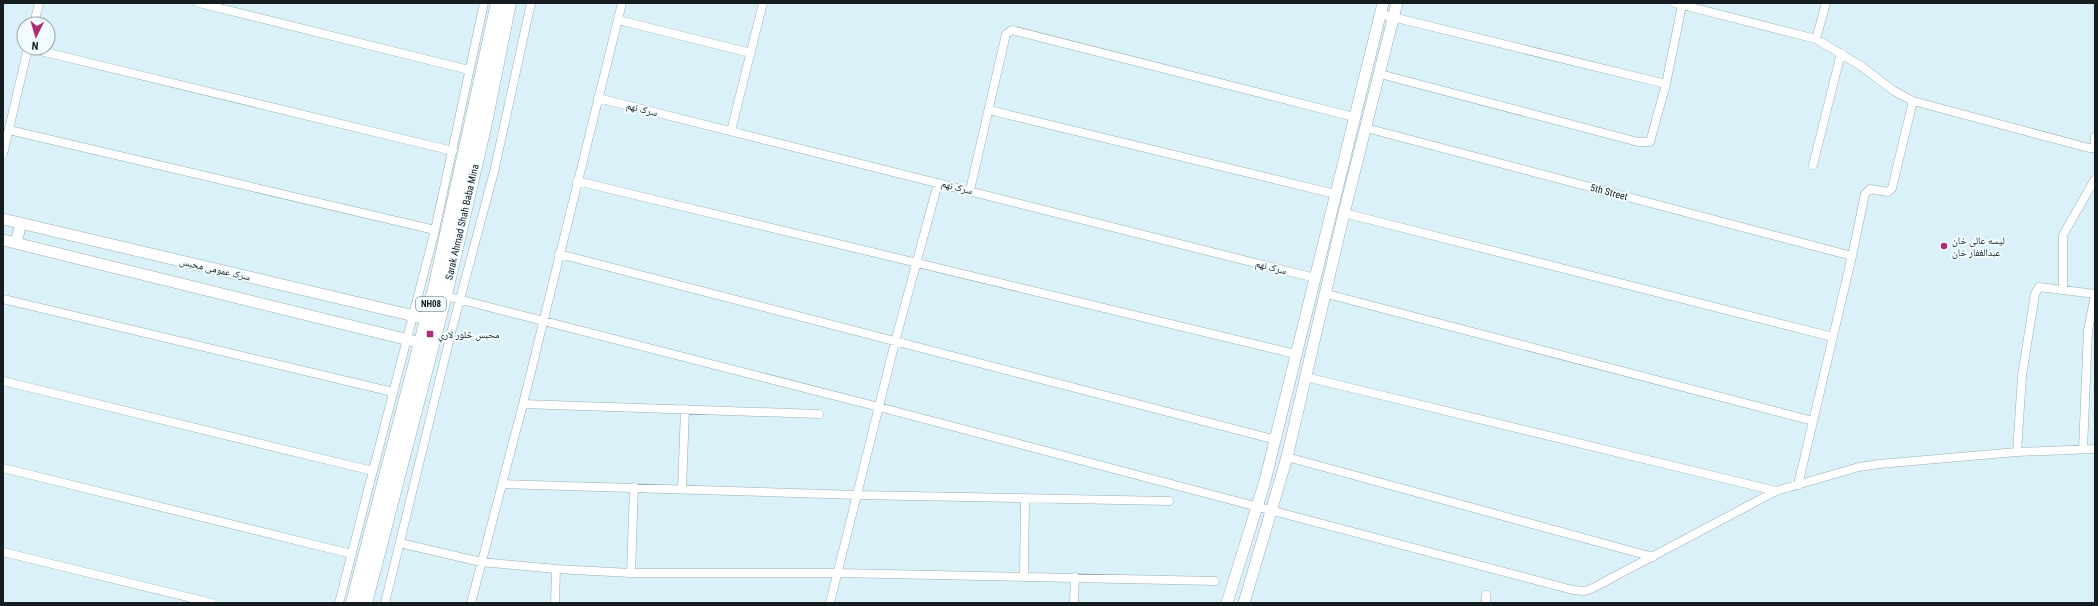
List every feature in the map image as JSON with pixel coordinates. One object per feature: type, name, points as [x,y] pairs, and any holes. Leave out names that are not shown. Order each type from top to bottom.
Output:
[{"type":"highway","name":"NH08","points":[[353,603],[427,319],[439,294],[498,3]]},
{"type":"highway","name":"Sarak Ahmad Shah Baba Mina","points":[[365,603],[439,294],[485,123],[509,3]]},
{"type":"street","points":[[36,16],[39,3]]},
{"type":"street","points":[[199,3],[469,70]]},
{"type":"street","points":[[339,603],[435,230],[484,3]]},
{"type":"street","points":[[385,603],[494,172],[531,3]]},
{"type":"street","points":[[471,603],[523,404],[622,3]]},
{"type":"street","points":[[731,130],[763,3]]},
{"type":"street","points":[[1244,603],[1287,457],[1327,294],[1344,213],[1398,3]]},
{"type":"street","points":[[1816,39],[1826,3]]},
{"type":"street","points":[[1380,74],[1644,142],[1650,142],[1666,84],[1679,4],[1816,39],[1841,53],[1894,91],[1913,101],[2095,148],[2095,137]]},
{"type":"street","points":[[1226,603],[1257,507],[1276,440],[1381,8],[1394,17],[1666,84]]},
{"type":"street","points":[[618,20],[751,53]]},
{"type":"street","points":[[970,190],[1006,34],[1012,30],[1354,117]]},
{"type":"street","points":[[1812,164],[1841,53]]},
{"type":"street","points":[[56,55],[453,151]]},
{"type":"street","points":[[3,154],[26,56]]},
{"type":"street","name":"سرک نهم","points":[[598,98],[731,130],[1315,278]]},
{"type":"street","points":[[1798,485],[1852,256],[1865,194],[1870,189],[1888,192],[1892,188],[1913,101]]},
{"type":"street","points":[[989,110],[1335,194]]},
{"type":"street","name":"5th Street","points":[[1366,128],[1852,256]]},
{"type":"street","points":[[9,130],[435,230]]},
{"type":"street","points":[[2063,290],[2063,235],[2095,179]]},
{"type":"street","points":[[577,181],[1296,354]]},
{"type":"street","points":[[830,603],[916,262],[938,183]]},
{"type":"street","points":[[1344,213],[1833,337]]},
{"type":"street","name":"سرک عمومی محبس","points":[[3,219],[427,319]]},
{"type":"street","points":[[16,243],[21,223]]},
{"type":"street","points":[[3,240],[421,343]]},
{"type":"street","points":[[559,254],[1276,440]]},
{"type":"street","points":[[2017,452],[2022,376],[2035,294],[2039,288],[2095,295],[2088,330],[2083,449]]},
{"type":"street","points":[[439,294],[879,407],[1257,507],[1271,512],[1573,590],[1584,591],[1592,589],[1776,491],[1859,467],[2017,452],[2095,449]]},
{"type":"street","points":[[1327,294],[1813,421]]},
{"type":"street","points":[[3,299],[393,392]]},
{"type":"street","points":[[1306,377],[1776,491]]},
{"type":"street","points":[[3,380],[373,471]]},
{"type":"street","points":[[523,404],[819,414]]},
{"type":"street","points":[[682,489],[685,409]]},
{"type":"street","points":[[1287,457],[1653,557]]},
{"type":"street","points":[[3,468],[352,554]]},
{"type":"street","points":[[502,484],[857,495],[1168,501]]},
{"type":"street","points":[[631,573],[634,487]]},
{"type":"street","points":[[1024,576],[1025,498]]},
{"type":"street","points":[[400,543],[481,562],[556,569],[631,573],[838,573],[1216,581]]},
{"type":"street","points":[[3,552],[212,603]]},
{"type":"street","points":[[555,603],[556,569]]},
{"type":"street","points":[[1074,603],[1075,577]]},
{"type":"place","name":"لیسه عالی خان عبدالغفار خان","points":[[1944,246]]},
{"type":"place","name":"محبس څلور لارې","points":[[430,334]]}]
